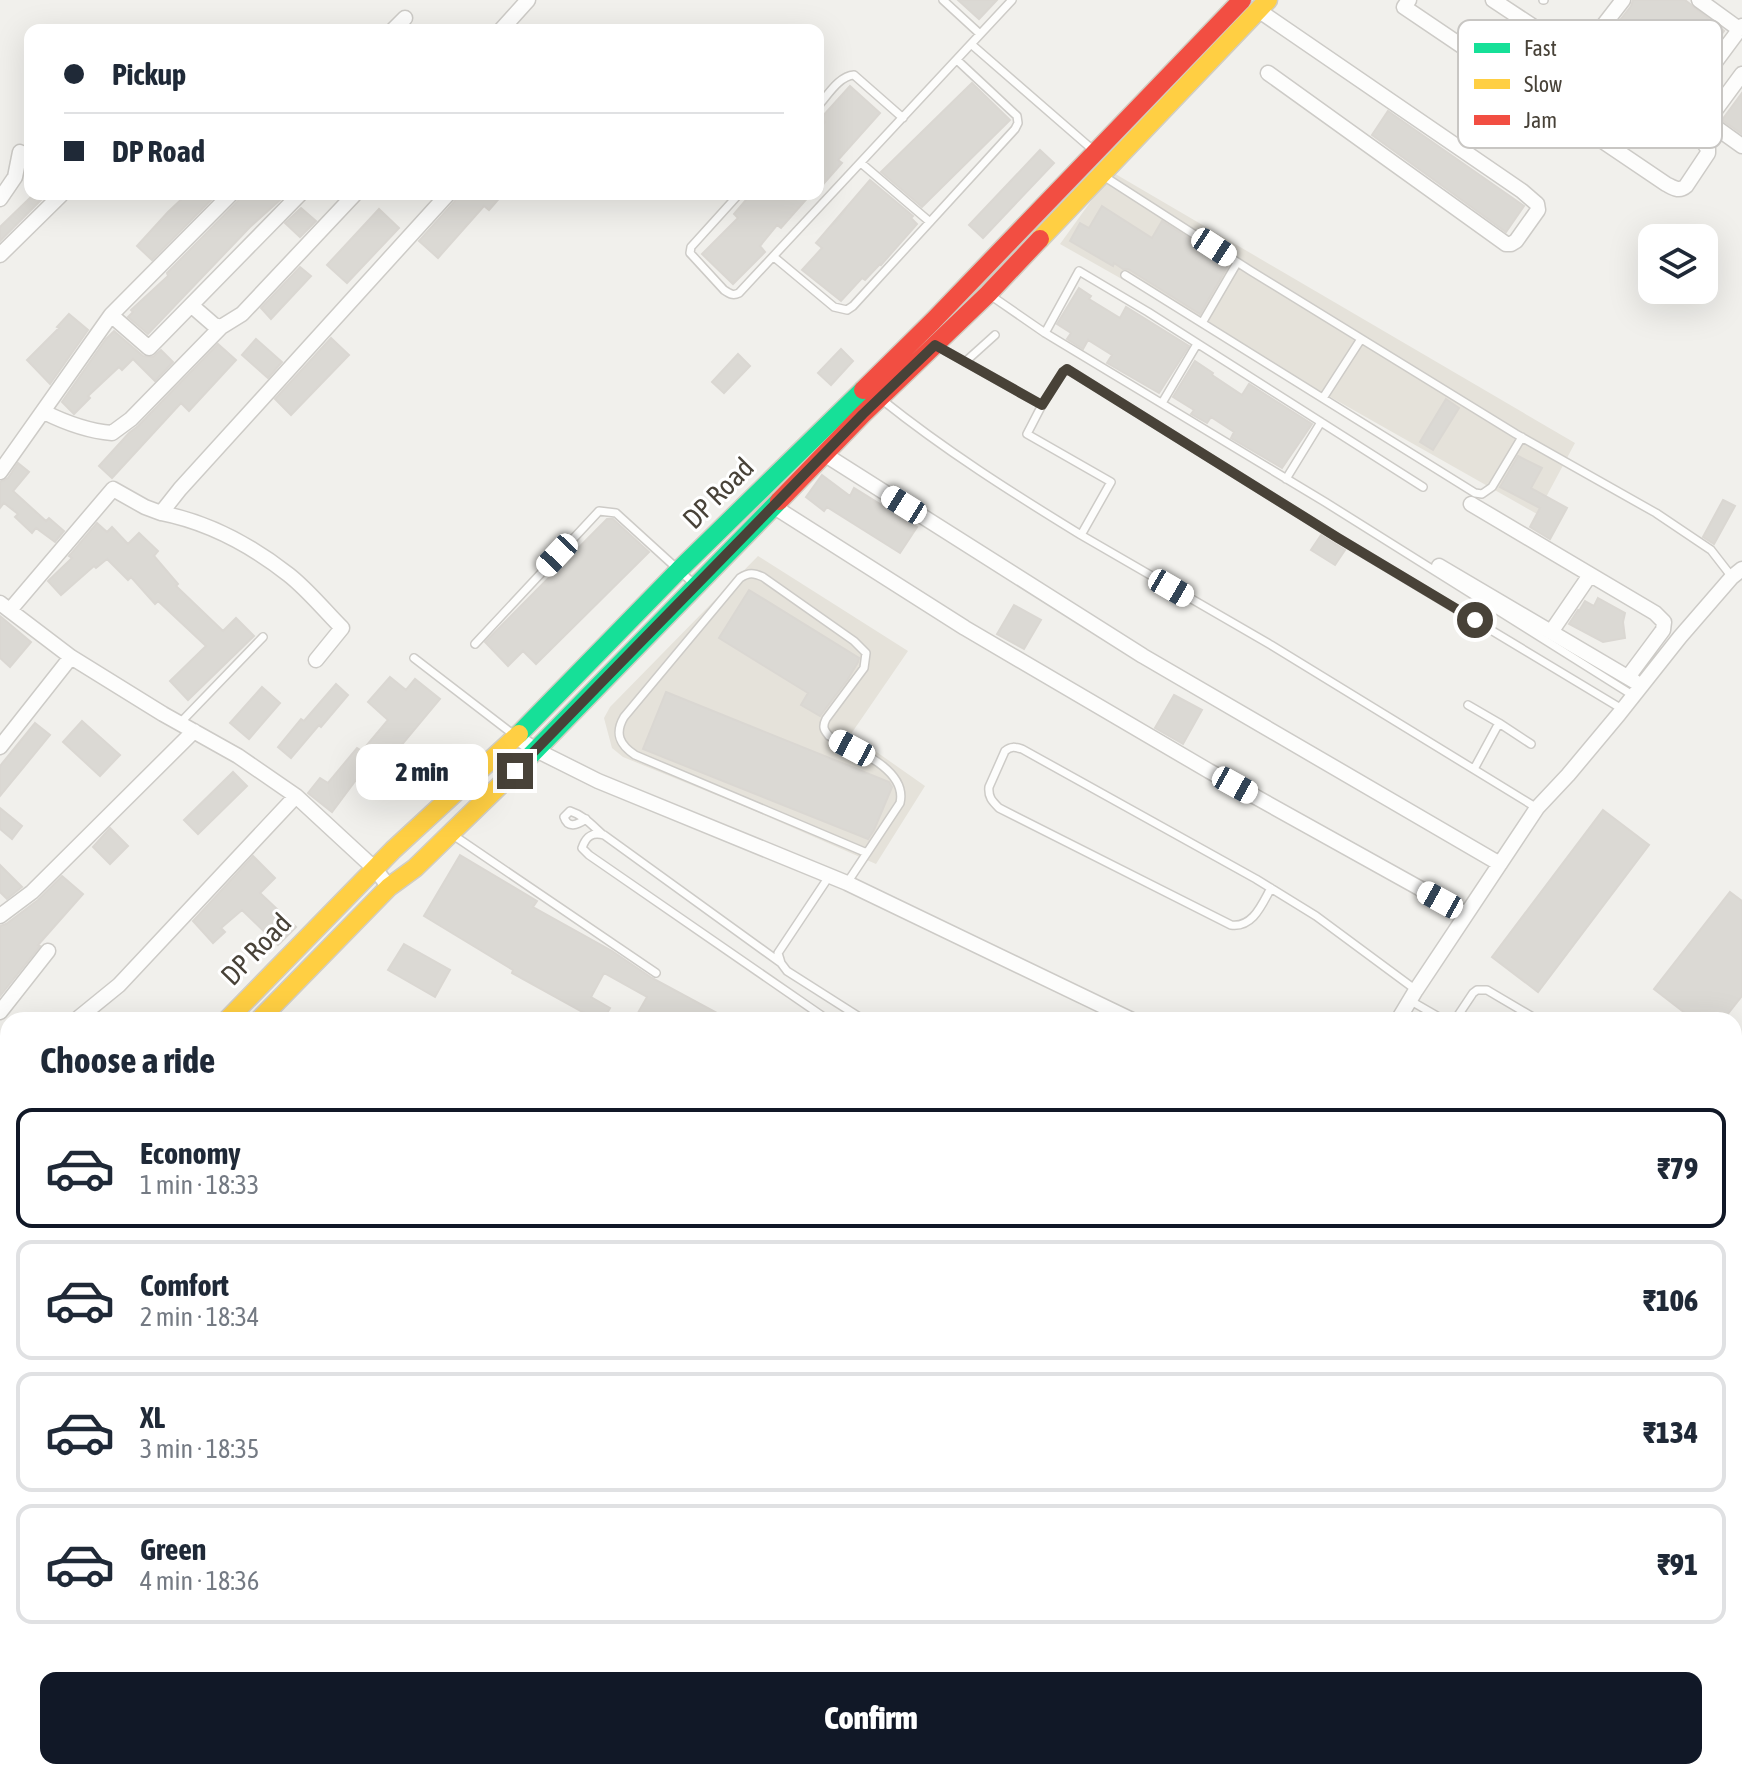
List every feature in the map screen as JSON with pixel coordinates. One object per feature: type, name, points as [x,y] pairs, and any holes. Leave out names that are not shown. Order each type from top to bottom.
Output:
[{"type":"street","points":[[506,24],[528,0]]},
{"type":"street","points":[[1409,0],[1404,7],[1458,43]]},
{"type":"street","points":[[1493,0],[1523,20]]},
{"type":"street","points":[[1608,20],[1623,0]]},
{"type":"street","points":[[1699,0],[1741,28],[1722,53]]},
{"type":"street","points":[[1256,3],[1458,146]]},
{"type":"street","name":"DP Road","points":[[235,1012],[318,925],[516,737],[679,570],[933,321],[1095,151],[1256,3]]},
{"type":"street","name":"DP Road","points":[[267,1012],[389,887],[415,868],[536,750],[824,454],[988,294],[1256,3]]},
{"type":"street","points":[[399,24],[405,18]]},
{"type":"street","points":[[1268,73],[1506,244],[1511,244],[1538,210],[1537,204],[1461,148]]},
{"type":"street","points":[[1722,101],[1742,74]]},
{"type":"street","points":[[1722,132],[1742,146]]},
{"type":"street","points":[[1613,148],[1677,190],[1686,186],[1708,153],[1707,148]]},
{"type":"street","points":[[0,199],[15,177],[20,152]]},
{"type":"street","points":[[0,255],[56,200]]},
{"type":"street","points":[[0,472],[111,315],[225,200]]},
{"type":"street","points":[[111,315],[149,348],[294,200]]},
{"type":"street","points":[[44,412],[74,426],[112,433],[131,419],[221,327],[242,314],[349,200]]},
{"type":"street","points":[[161,513],[443,200]]},
{"type":"street","points":[[191,305],[214,325],[221,327]]},
{"type":"street","points":[[824,454],[1143,656],[1500,864]]},
{"type":"street","points":[[316,660],[342,628],[291,576],[233,538],[182,517],[145,507],[113,489],[5,606],[71,657],[238,756],[296,796],[375,869],[389,887]]},
{"type":"street","points":[[1471,504],[1655,613],[1664,622],[1663,630],[1628,677]]},
{"type":"street","points":[[773,506],[965,628],[1209,771],[1466,914]]},
{"type":"street","points":[[1439,566],[1628,677],[1638,690]]},
{"type":"street","points":[[1403,1012],[1537,808],[1737,573]]},
{"type":"street","points":[[1551,632],[1590,575]]},
{"type":"street","points":[[0,747],[71,657]]},
{"type":"street","points":[[0,916],[32,892],[194,731]]},
{"type":"street","points":[[516,737],[598,781],[830,875],[1115,1012]]},
{"type":"street","points":[[86,1012],[119,985],[296,796]]},
{"type":"street","points":[[0,1012],[48,951]]},
{"type":"lane","points":[[943,0],[980,34]]},
{"type":"lane","points":[[734,200],[691,247],[690,253],[724,290],[735,295],[774,257],[1012,0]]},
{"type":"lane","points":[[971,44],[1095,151],[1105,170],[1237,263],[1522,437],[1656,513],[1702,543],[1737,573]]},
{"type":"lane","points":[[774,257],[834,307],[847,310],[853,306],[1018,123],[1017,116],[957,60]]},
{"type":"lane","points":[[824,99],[843,78],[854,75],[903,118]]},
{"type":"lane","points":[[861,163],[930,222]]},
{"type":"lane","points":[[1202,323],[1237,263]]},
{"type":"lane","points":[[1045,333],[1079,271],[1423,487]]},
{"type":"lane","points":[[1125,275],[1475,493],[1482,494],[1492,487],[1522,437]]},
{"type":"lane","points":[[988,294],[1045,333],[1638,690]]},
{"type":"lane","points":[[965,362],[995,335]]},
{"type":"lane","points":[[1323,398],[1361,339]]},
{"type":"lane","points":[[1162,403],[1197,344]]},
{"type":"lane","points":[[935,345],[1042,405]]},
{"type":"lane","points":[[1081,535],[1111,482],[1027,434],[1042,405],[1067,369],[1338,538],[1623,709]]},
{"type":"lane","points":[[880,398],[976,469],[1081,535],[1271,645],[1537,808]]},
{"type":"lane","points":[[1286,479],[1321,422]]},
{"type":"lane","points":[[475,644],[599,511],[616,513],[696,586]]},
{"type":"lane","points":[[847,883],[867,853],[900,803],[902,795],[900,785],[889,770],[824,731],[823,725],[864,668],[866,653],[854,641],[763,577],[747,573],[624,717],[619,725],[621,743],[635,755],[867,853]]},
{"type":"lane","points":[[180,723],[263,637]]},
{"type":"lane","points":[[414,658],[516,737]]},
{"type":"lane","points":[[1468,705],[1531,744]]},
{"type":"lane","points":[[1474,769],[1499,723]]},
{"type":"lane","points":[[1271,888],[1249,922],[1231,925],[999,808],[991,800],[989,787],[1005,751],[1015,747],[1022,749],[1271,888],[1316,916],[1434,1012]]},
{"type":"lane","points":[[586,819],[781,963],[787,971],[850,1012]]},
{"type":"lane","points":[[451,833],[656,973]]},
{"type":"lane","points":[[604,835],[596,833],[589,836],[582,848],[816,1012]]},
{"type":"lane","points":[[781,963],[778,953],[830,875]]},
{"type":"lane","points":[[1460,1012],[1473,993],[1482,989],[1524,1012]]},
{"type":"shaded area","points":[[1112,172],[1575,443],[1537,514],[1060,244]]},
{"type":"shaded area","points":[[758,556],[908,651],[851,734],[925,786],[876,864],[623,757],[612,748],[604,718],[610,707]]},
{"type":"building","points":[[958,0],[997,0],[979,19]]},
{"type":"building","points":[[1633,0],[1685,0],[1710,20],[1620,20]]},
{"type":"building","points":[[972,83],[1010,120],[922,207],[881,172]]},
{"type":"building","points":[[850,86],[880,113],[838,160],[842,163],[824,183],[825,122],[824,115]]},
{"type":"building","points":[[1742,93],[1742,134],[1722,120]]},
{"type":"building","points":[[1388,111],[1524,206],[1506,232],[1372,135]]},
{"type":"building","points":[[1040,150],[1054,163],[983,238],[969,225]]},
{"type":"building","points":[[870,180],[913,216],[911,218],[917,224],[881,265],[865,280],[862,278],[841,301],[802,270],[822,248],[816,243]]},
{"type":"building","points":[[28,200],[41,200],[0,241],[0,227]]},
{"type":"building","points":[[181,200],[211,200],[152,260],[137,246]]},
{"type":"building","points":[[280,200],[250,227],[148,334],[128,317],[133,312],[131,310],[168,276],[167,273],[238,201]]},
{"type":"building","points":[[498,200],[489,210],[484,206],[438,258],[419,241],[455,201]]},
{"type":"building","points":[[746,200],[806,200],[781,228],[777,225],[760,246],[765,252],[733,284],[702,254],[738,218],[734,214]]},
{"type":"building","points":[[1102,206],[1152,238],[1162,221],[1229,264],[1200,314],[1128,269],[1114,263],[1113,266],[1070,241],[1080,223],[1089,228]]},
{"type":"building","points":[[301,208],[316,221],[300,237],[285,223]]},
{"type":"building","points":[[379,209],[399,228],[347,283],[327,265]]},
{"type":"building","points":[[300,267],[311,276],[271,319],[261,308]]},
{"type":"building","points":[[1079,288],[1091,296],[1089,299],[1120,318],[1126,307],[1189,346],[1159,393],[1107,363],[1112,355],[1088,340],[1083,349],[1067,339],[1071,333],[1057,324]]},
{"type":"building","points":[[69,314],[88,330],[50,384],[27,360]]},
{"type":"building","points":[[114,331],[143,356],[153,357],[161,350],[173,362],[155,381],[133,359],[122,370],[119,367],[74,414],[62,402]]},
{"type":"building","points":[[331,338],[349,355],[291,415],[275,399]]},
{"type":"building","points":[[256,339],[282,362],[268,378],[242,355]]},
{"type":"building","points":[[218,344],[236,360],[189,411],[181,403],[112,478],[99,466]]},
{"type":"building","points":[[841,349],[853,361],[831,385],[818,373]]},
{"type":"building","points":[[738,354],[750,366],[724,393],[712,382]]},
{"type":"building","points":[[1195,361],[1242,395],[1249,384],[1312,424],[1282,468],[1231,438],[1234,432],[1211,417],[1207,423],[1191,414],[1194,410],[1173,397]]},
{"type":"building","points":[[1446,399],[1459,408],[1433,450],[1420,442]]},
{"type":"building","points":[[1518,456],[1542,468],[1531,488],[1567,508],[1550,539],[1530,527],[1540,508],[1500,487]]},
{"type":"building","points":[[18,463],[29,472],[13,491],[46,521],[49,518],[64,531],[55,542],[36,528],[32,533],[15,517],[18,514],[4,503],[0,508],[0,482],[8,478]]},
{"type":"building","points":[[822,475],[850,496],[854,488],[917,527],[900,553],[827,507],[824,511],[806,497]]},
{"type":"building","points":[[1723,500],[1735,506],[1714,544],[1703,537]]},
{"type":"building","points":[[607,519],[613,519],[649,552],[536,664],[523,651],[508,666],[485,642]]},
{"type":"building","points":[[97,523],[107,532],[112,527],[128,544],[139,533],[158,551],[154,556],[178,584],[176,586],[223,631],[236,618],[254,636],[188,700],[170,681],[206,646],[158,601],[155,604],[131,577],[128,580],[107,559],[96,568],[94,566],[61,595],[48,581],[72,558],[69,556]]},
{"type":"building","points":[[1321,535],[1345,550],[1335,565],[1311,550]]},
{"type":"building","points":[[749,590],[859,658],[848,679],[820,716],[801,705],[808,693],[719,638]]},
{"type":"building","points":[[1598,598],[1625,613],[1625,638],[1603,642],[1569,624],[1585,601],[1594,606]]},
{"type":"building","points":[[1014,605],[1041,620],[1024,649],[997,634]]},
{"type":"building","points":[[0,616],[31,642],[10,667],[0,658]]},
{"type":"building","points":[[390,677],[406,690],[415,679],[440,699],[390,759],[386,756],[362,785],[356,780],[332,812],[308,793],[320,778],[328,783],[357,748],[362,751],[388,720],[368,702]]},
{"type":"building","points":[[336,684],[348,695],[291,758],[278,747]]},
{"type":"building","points":[[262,687],[280,703],[249,739],[230,723]]},
{"type":"building","points":[[666,692],[889,782],[892,787],[868,839],[643,749]]},
{"type":"building","points":[[1174,695],[1202,710],[1183,744],[1155,728]]},
{"type":"building","points":[[82,721],[120,755],[100,776],[63,742]]},
{"type":"building","points":[[35,723],[50,735],[0,796],[0,766]]},
{"type":"building","points":[[233,772],[247,786],[198,834],[184,820]]},
{"type":"building","points":[[0,808],[22,826],[12,839],[0,829]]},
{"type":"building","points":[[1603,810],[1649,845],[1538,992],[1492,957]]},
{"type":"building","points":[[110,828],[128,846],[110,864],[93,847]]},
{"type":"building","points":[[460,855],[537,901],[533,907],[715,1012],[639,1012],[647,997],[604,973],[591,997],[610,1008],[608,1012],[583,1012],[512,973],[513,970],[424,916]]},
{"type":"building","points":[[253,856],[275,878],[260,893],[296,927],[278,945],[242,910],[221,928],[225,932],[213,943],[193,921]]},
{"type":"building","points":[[0,865],[22,887],[7,899],[0,892]]},
{"type":"building","points":[[62,876],[83,894],[38,945],[0,996],[0,926],[38,900]]},
{"type":"building","points":[[1730,892],[1742,901],[1742,996],[1729,1012],[1684,1012],[1654,989]]},
{"type":"building","points":[[404,944],[450,970],[435,997],[388,970]]},
{"type":"traffic: fast","points":[[519,734],[679,570],[863,390]]},
{"type":"traffic: fast","points":[[528,758],[779,501]]},
{"type":"traffic: slow","points":[[1040,239],[1268,0]]},
{"type":"traffic: slow","points":[[235,1012],[393,850],[519,734]]},
{"type":"traffic: slow","points":[[267,1012],[389,887],[415,868],[528,758]]},
{"type":"traffic: jam","points":[[863,390],[1242,0]]},
{"type":"traffic: jam","points":[[779,501],[1040,239]]},
{"type":"route","points":[[515,771],[863,414],[935,345],[1042,405],[1067,369],[1475,620]]}]
